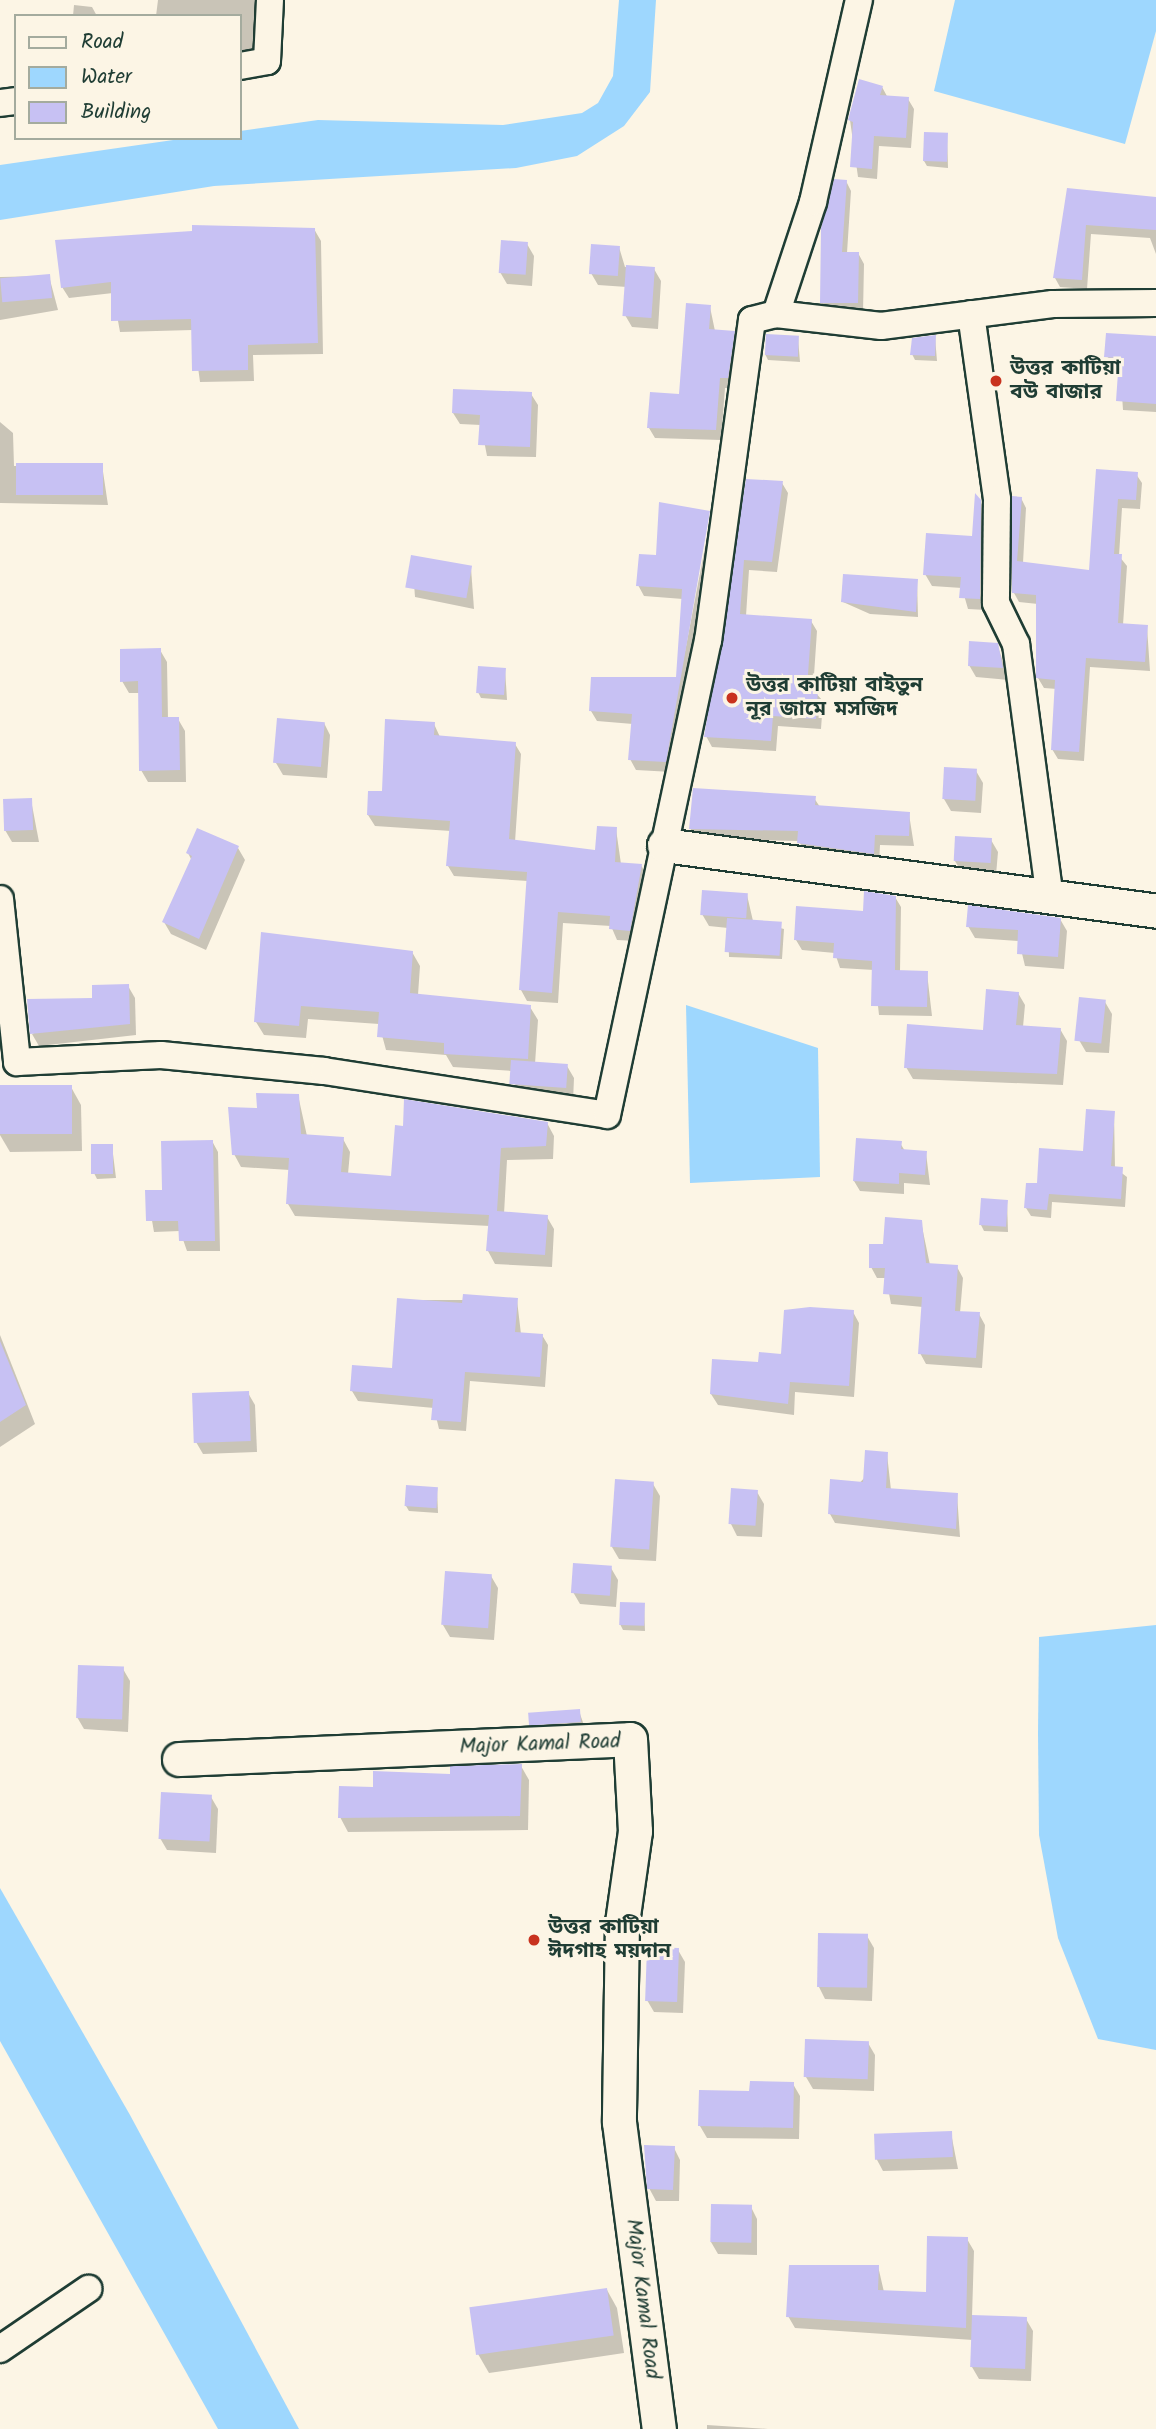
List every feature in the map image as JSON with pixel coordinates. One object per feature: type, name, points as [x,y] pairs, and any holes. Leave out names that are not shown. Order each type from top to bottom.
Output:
[{"type":"street","points":[[242,66],[267,61],[270,0]]},
{"type":"street","points":[[776,314],[813,202],[859,0]]},
{"type":"street","points":[[0,899],[17,1062],[161,1055],[324,1072],[607,1115],[708,641],[752,320],[776,314],[881,326],[1053,304],[1156,303]]},
{"type":"street","points":[[971,314],[997,499],[996,603],[1016,644],[1049,892]]},
{"type":"street","points":[[664,845],[1049,892],[1156,911]]},
{"type":"street","name":"Major Kamal Road","points":[[178,1759],[630,1739],[635,1831],[621,1922],[619,2122],[659,2429]]},
{"type":"street","points":[[0,2349],[88,2290]]},
{"type":"water","points":[[619,0],[656,0],[650,92],[624,126],[577,156],[516,168],[214,186],[0,220],[0,165],[173,140],[242,140],[242,131],[318,120],[503,125],[582,113],[598,103],[613,76]]},
{"type":"water","points":[[955,0],[1156,0],[1156,31],[1125,144],[934,91]]},
{"type":"water","points":[[686,1005],[818,1048],[820,1177],[690,1183]]},
{"type":"water","points":[[1156,1625],[1156,2050],[1098,2039],[1058,1938],[1039,1835],[1038,1733],[1039,1637]]},
{"type":"water","points":[[0,1888],[130,2115],[299,2429],[218,2429],[0,2041]]},
{"type":"building","points":[[859,79],[883,86],[880,95],[909,97],[906,138],[874,136],[872,169],[850,167],[853,122],[848,120]]},
{"type":"building","points":[[924,132],[948,133],[947,162],[923,161]]},
{"type":"building","points":[[834,179],[847,180],[842,252],[859,252],[858,303],[820,303],[821,228]]},
{"type":"building","points":[[1067,188],[1156,197],[1156,230],[1086,225],[1082,280],[1053,278]]},
{"type":"building","points":[[192,225],[315,228],[318,343],[248,345],[248,370],[192,371],[191,319],[111,321],[111,282],[61,288],[55,240],[192,231]]},
{"type":"building","points":[[501,240],[528,242],[526,275],[499,273]]},
{"type":"building","points":[[591,244],[620,246],[618,276],[589,274]]},
{"type":"building","points":[[626,265],[655,267],[651,318],[622,316]]},
{"type":"building","points":[[50,274],[52,298],[2,302],[0,278]]},
{"type":"building","points":[[686,303],[711,305],[709,329],[735,331],[728,378],[720,378],[716,430],[647,428],[650,392],[679,394]]},
{"type":"building","points":[[1106,333],[1156,336],[1156,404],[1116,401],[1119,358],[1104,357]]},
{"type":"building","points":[[766,334],[799,336],[798,357],[765,355]]},
{"type":"building","points":[[936,335],[935,356],[910,355],[912,338]]},
{"type":"building","points":[[453,389],[532,392],[530,447],[478,445],[480,415],[452,413]]},
{"type":"building","points":[[16,463],[103,463],[103,495],[16,495]]},
{"type":"building","points":[[1096,469],[1138,472],[1136,500],[1118,499],[1114,554],[1122,554],[1118,623],[1148,625],[1145,662],[1086,658],[1079,752],[1051,750],[1055,680],[1036,678],[1036,595],[1012,593],[1012,496],[1022,497],[1017,561],[1089,570]]},
{"type":"building","points":[[746,479],[783,481],[772,562],[744,560],[740,614],[812,619],[807,688],[818,689],[816,719],[773,716],[771,741],[704,737]]},
{"type":"building","points":[[975,493],[981,500],[980,599],[959,598],[961,577],[923,575],[926,533],[972,536]]},
{"type":"building","points":[[659,502],[710,511],[666,762],[628,760],[632,714],[589,711],[591,677],[676,677],[682,589],[636,586],[639,554],[656,555]]},
{"type":"building","points":[[411,555],[472,566],[466,598],[405,587]]},
{"type":"building","points":[[843,574],[918,579],[916,612],[841,602]]},
{"type":"building","points":[[969,641],[998,643],[1003,668],[968,666]]},
{"type":"building","points":[[161,648],[162,717],[179,717],[180,770],[139,771],[138,681],[120,682],[120,649]]},
{"type":"building","points":[[478,666],[506,668],[504,695],[476,693]]},
{"type":"building","points":[[277,718],[325,722],[321,767],[273,763]]},
{"type":"building","points":[[385,719],[435,722],[434,735],[516,742],[509,839],[595,850],[597,826],[617,827],[615,862],[642,864],[630,931],[609,929],[610,916],[558,912],[552,993],[519,990],[527,872],[446,866],[450,821],[367,815],[368,791],[382,791]]},
{"type":"building","points":[[944,767],[977,769],[975,801],[942,799]]},
{"type":"building","points":[[693,788],[816,796],[815,805],[910,812],[909,836],[875,835],[874,854],[797,843],[798,831],[689,829]]},
{"type":"building","points":[[32,798],[33,830],[4,831],[3,799]]},
{"type":"building","points":[[197,828],[239,846],[199,939],[162,922],[192,856],[186,853]]},
{"type":"building","points":[[955,836],[992,838],[991,863],[954,861]]},
{"type":"building","points":[[702,890],[748,893],[746,918],[700,915]]},
{"type":"building","points":[[864,891],[896,896],[895,970],[928,971],[927,1007],[871,1006],[872,961],[833,958],[834,943],[794,940],[796,906],[863,911]]},
{"type":"building","points":[[968,905],[1061,918],[1058,957],[1017,954],[1018,930],[966,927]]},
{"type":"building","points":[[727,918],[782,922],[779,956],[725,952]]},
{"type":"building","points":[[261,932],[413,951],[410,993],[531,1005],[528,1059],[444,1054],[444,1043],[377,1037],[379,1012],[301,1006],[299,1026],[254,1022]]},
{"type":"building","points":[[129,984],[130,1024],[30,1034],[27,999],[92,998],[92,985]]},
{"type":"building","points":[[986,989],[1019,992],[1016,1025],[1061,1028],[1057,1074],[904,1068],[907,1024],[983,1030]]},
{"type":"building","points":[[1079,997],[1106,1000],[1101,1044],[1074,1041]]},
{"type":"building","points":[[511,1060],[568,1064],[566,1088],[509,1084]]},
{"type":"building","points":[[0,1085],[72,1085],[72,1134],[0,1134]]},
{"type":"building","points":[[256,1093],[299,1094],[301,1134],[344,1137],[341,1172],[391,1176],[395,1125],[403,1126],[404,1099],[548,1122],[546,1146],[501,1148],[497,1211],[548,1215],[545,1255],[486,1251],[489,1215],[286,1204],[289,1158],[232,1155],[228,1107],[257,1108]]},
{"type":"building","points":[[1086,1109],[1115,1111],[1111,1166],[1123,1167],[1121,1199],[1049,1194],[1047,1210],[1024,1208],[1026,1183],[1037,1183],[1039,1148],[1083,1151]]},
{"type":"building","points":[[856,1138],[902,1141],[901,1149],[927,1151],[925,1175],[899,1173],[899,1184],[853,1181]]},
{"type":"building","points":[[213,1140],[215,1241],[179,1241],[178,1221],[146,1221],[145,1190],[162,1190],[161,1141]]},
{"type":"building","points":[[91,1144],[113,1144],[113,1174],[91,1174]]},
{"type":"building","points":[[981,1198],[1008,1200],[1006,1227],[979,1225]]},
{"type":"building","points":[[885,1217],[922,1220],[926,1263],[958,1265],[955,1311],[980,1312],[976,1358],[918,1354],[922,1297],[883,1294],[885,1268],[869,1268],[869,1244],[883,1244]]},
{"type":"building","points":[[463,1294],[518,1298],[515,1332],[543,1334],[540,1377],[465,1372],[461,1422],[431,1420],[433,1399],[350,1391],[352,1365],[392,1368],[397,1298],[462,1303]]},
{"type":"building","points":[[810,1307],[854,1310],[849,1386],[790,1382],[788,1404],[710,1394],[712,1359],[758,1362],[759,1352],[781,1354],[784,1310]]},
{"type":"building","points":[[0,1341],[26,1405],[0,1422]]},
{"type":"building","points":[[249,1391],[251,1441],[194,1443],[192,1393]]},
{"type":"building","points":[[865,1450],[888,1452],[886,1488],[958,1493],[956,1529],[828,1514],[830,1479],[863,1482]]},
{"type":"building","points":[[615,1479],[654,1482],[649,1550],[610,1547]]},
{"type":"building","points":[[406,1485],[438,1487],[436,1508],[405,1506]]},
{"type":"building","points":[[731,1488],[758,1490],[755,1526],[728,1524]]},
{"type":"building","points":[[573,1563],[612,1566],[610,1596],[571,1593]]},
{"type":"building","points":[[445,1571],[492,1574],[488,1628],[441,1625]]},
{"type":"building","points":[[620,1602],[645,1603],[644,1626],[619,1625]]},
{"type":"building","points":[[78,1665],[124,1667],[122,1720],[76,1718]]},
{"type":"building","points":[[580,1709],[581,1722],[529,1726],[528,1713]]},
{"type":"building","points":[[522,1764],[520,1816],[338,1818],[339,1786],[373,1787],[373,1771],[450,1774],[450,1766]]},
{"type":"building","points":[[161,1792],[212,1795],[209,1842],[159,1839]]},
{"type":"building","points":[[818,1933],[868,1934],[867,1988],[817,1987]]},
{"type":"building","points":[[647,1947],[679,1948],[677,2002],[645,2001]]},
{"type":"building","points":[[805,2039],[869,2041],[868,2079],[804,2077]]},
{"type":"building","points":[[750,2081],[794,2082],[793,2128],[698,2126],[699,2090],[749,2091]]},
{"type":"building","points":[[952,2131],[953,2157],[875,2160],[874,2134]]},
{"type":"building","points":[[644,2145],[675,2146],[673,2190],[647,2189]]},
{"type":"building","points":[[711,2204],[752,2205],[751,2243],[710,2242]]},
{"type":"building","points":[[927,2236],[968,2237],[966,2328],[786,2317],[789,2265],[879,2265],[878,2290],[926,2292]]},
{"type":"building","points":[[607,2288],[614,2336],[476,2355],[469,2307]]},
{"type":"building","points":[[972,2315],[1027,2317],[1025,2369],[970,2367]]},
{"type":"place","name":"উত্তর কাটিয়া বউ বাজার","points":[[996,381]]},
{"type":"place","name":"উত্তর কাটিয়া বাইতুন নূর জামে মসজিদ","points":[[732,698]]},
{"type":"place","name":"উত্তর কাটিয়া ঈদগাহ ময়দান","points":[[534,1940]]}]
